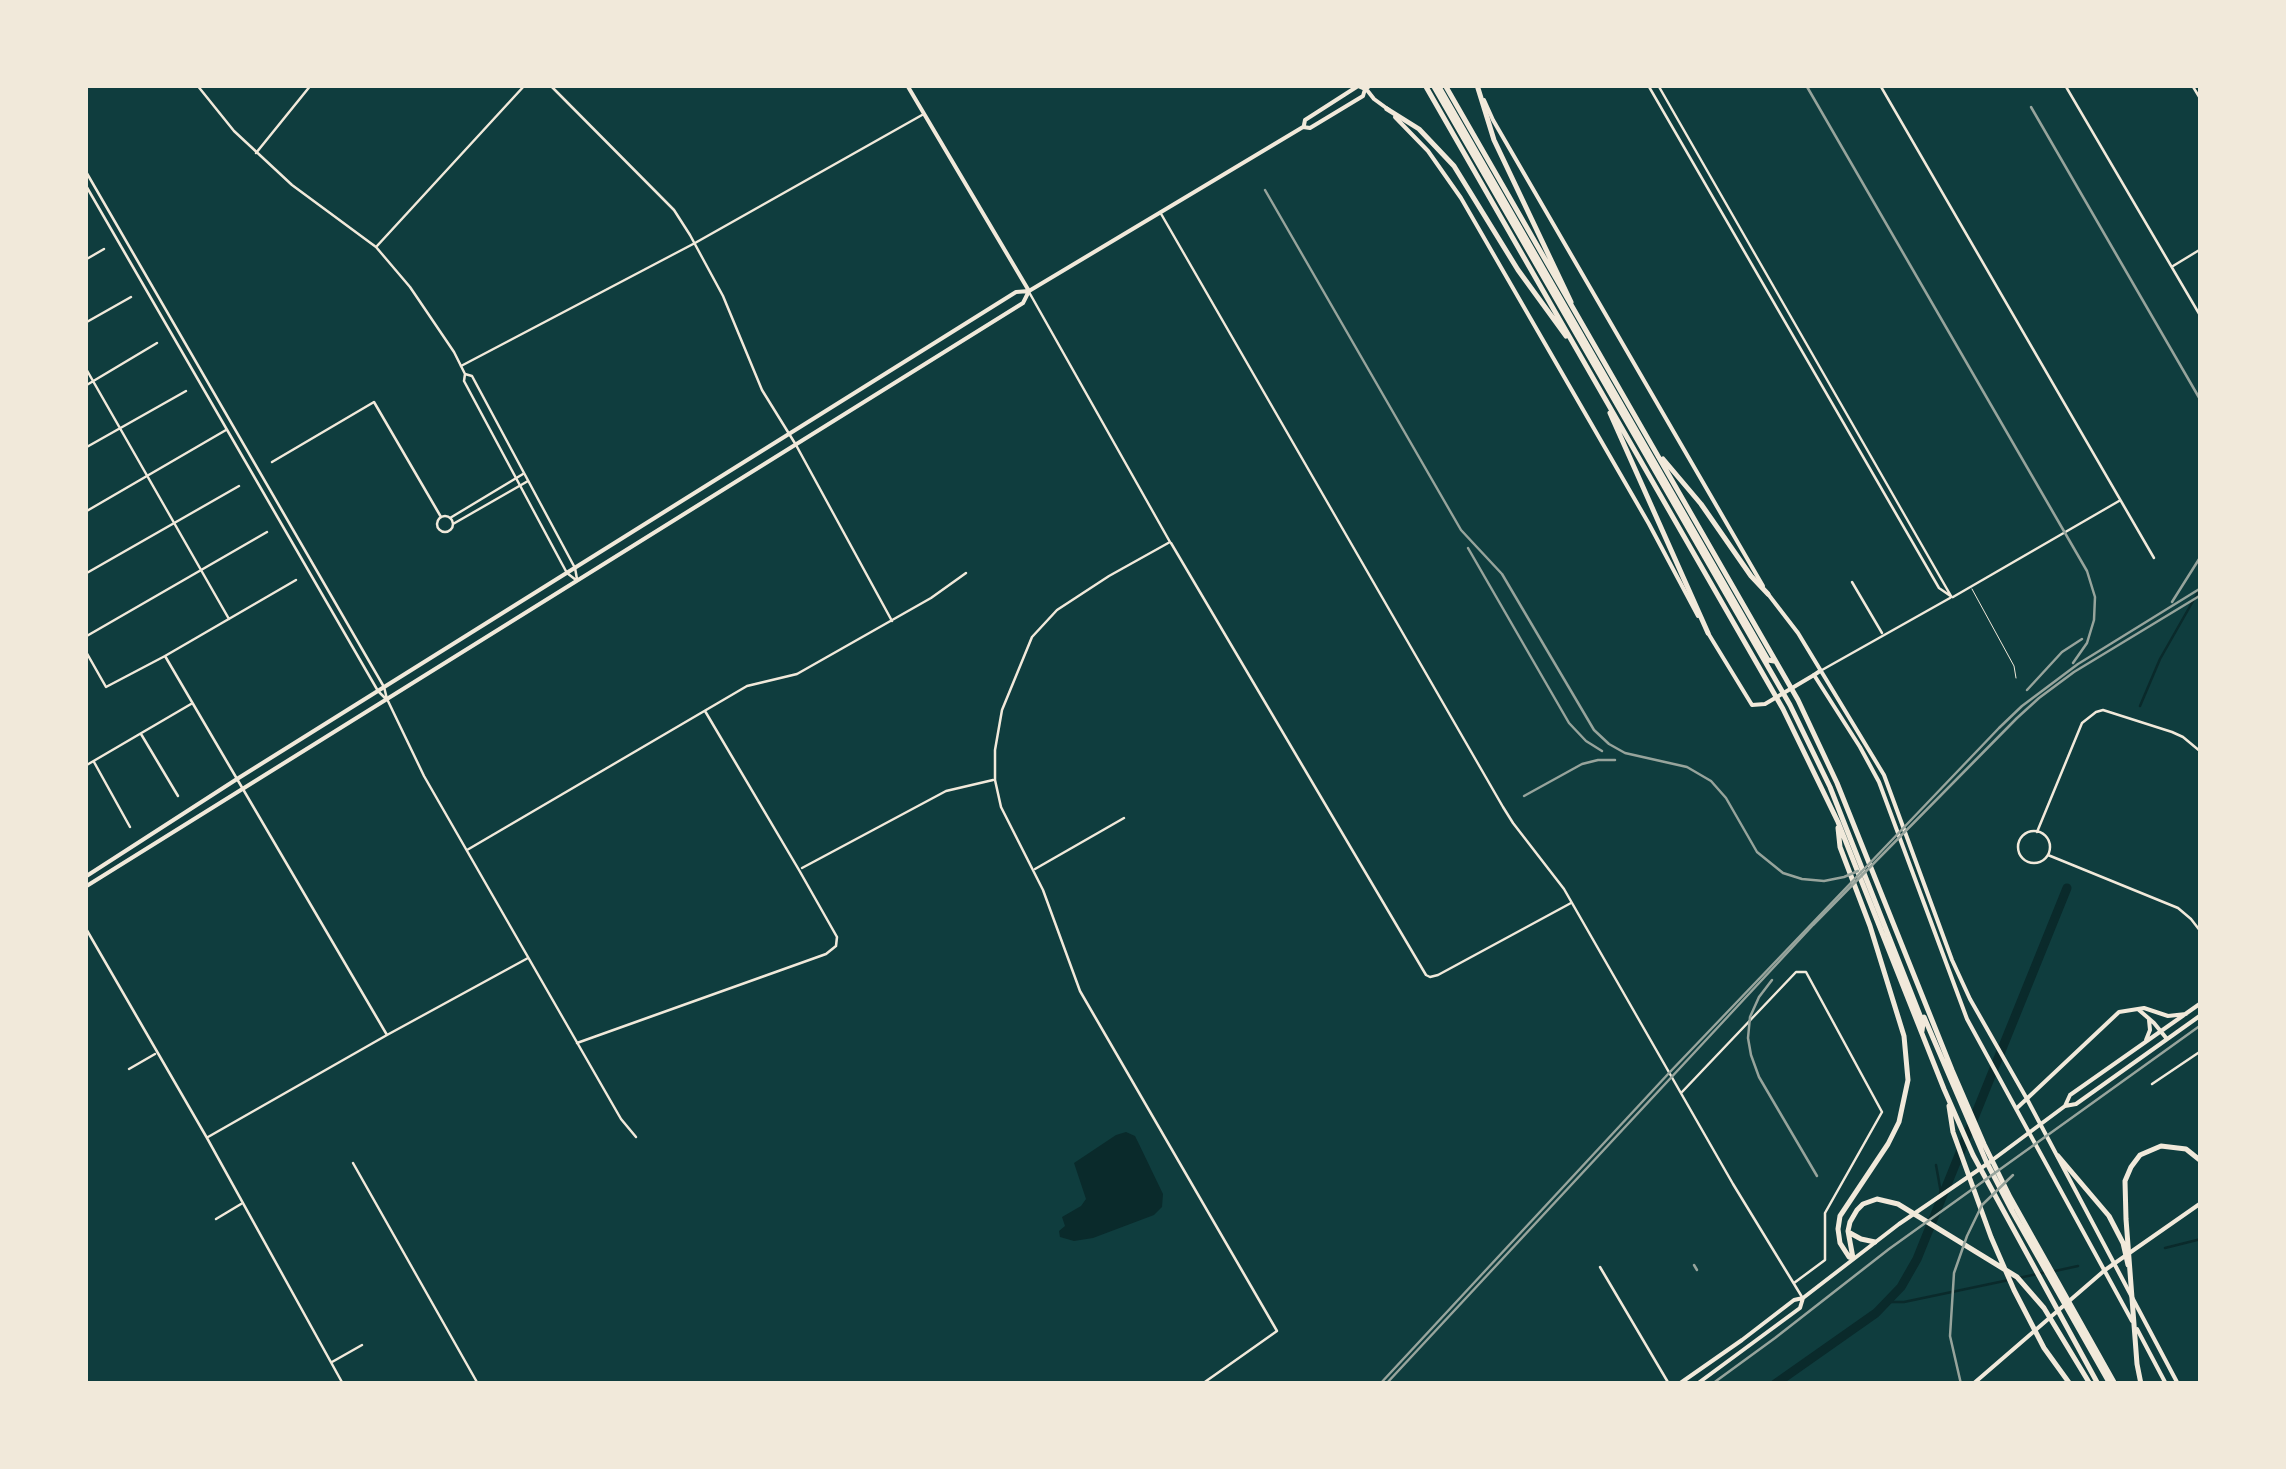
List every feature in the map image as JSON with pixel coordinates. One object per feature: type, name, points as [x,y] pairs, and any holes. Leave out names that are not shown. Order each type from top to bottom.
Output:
[{"type":"highway","points":[[1425,85],[1598,388],[1771,679]]},
{"type":"highway","points":[[1438,85],[1656,451],[1798,700],[1838,783],[1950,1074],[1997,1172],[2113,1384]]},
{"type":"highway","points":[[1438,85],[1768,660],[1776,662]]},
{"type":"highway","points":[[1438,85],[1830,787],[1860,901],[1904,1036],[1908,1080],[1900,1122],[1840,1216],[1840,1243],[1853,1258]]},
{"type":"highway","points":[[1478,85],[1494,140],[1592,345]]},
{"type":"highway","points":[[1388,108],[1419,129],[1454,166],[1518,270],[1580,354]]},
{"type":"highway","points":[[1598,388],[1708,633]]},
{"type":"highway","points":[[1656,451],[1685,483],[1768,594]]},
{"type":"highway","points":[[1787,707],[1838,822],[1840,846],[1869,892],[1944,1089],[1954,1132],[1991,1237],[2034,1329],[2070,1384]]},
{"type":"highway","points":[[1947,1098],[1989,1187],[2098,1384]]},
{"type":"highway","points":[[2140,1384],[2125,1181],[2140,1156],[2153,1148],[2186,1150],[2201,1162]]},
{"type":"highway","points":[[2058,1156],[2102,1206],[2120,1236],[2130,1272]]},
{"type":"highway","points":[[1853,1258],[1848,1232],[1853,1215],[1864,1204],[1877,1199],[1898,1204],[2010,1272],[2039,1301],[2090,1384]]},
{"type":"highway","points":[[1848,1232],[1875,1242]]},
{"type":"main road","points":[[907,85],[1029,291]]},
{"type":"main road","points":[[1304,127],[1304,120],[1358,86],[1371,85]]},
{"type":"main road","points":[[1478,85],[1493,120],[1768,594],[1798,633],[1877,762],[1900,814],[1956,970],[1980,1019],[2030,1097],[2178,1384]]},
{"type":"main road","points":[[1364,87],[1428,151],[1461,198],[1752,705],[1765,704],[1820,670]]},
{"type":"main road","points":[[85,876],[1016,292],[1029,291],[1304,127],[1310,128],[1363,96],[1364,87]]},
{"type":"main road","points":[[85,887],[1023,303],[1029,291]]},
{"type":"main road","points":[[1814,674],[1869,763],[1974,1034],[2166,1384]]},
{"type":"main road","points":[[1920,892],[1926,888]]},
{"type":"main road","points":[[1949,972],[1956,970]]},
{"type":"main road","points":[[1679,1384],[1987,1164],[2064,1106],[2070,1095],[2201,1003]]},
{"type":"main road","points":[[2017,1108],[2113,1016],[2124,1010],[2144,1008],[2168,1016],[2186,1014]]},
{"type":"main road","points":[[2134,1009],[2148,1017],[2167,1039]]},
{"type":"main road","points":[[2064,1106],[2076,1104],[2201,1014]]},
{"type":"main road","points":[[2143,1044],[2150,1030],[2148,1017]]},
{"type":"main road","points":[[1972,1384],[2105,1270],[2201,1203]]},
{"type":"main road","points":[[1696,1384],[1800,1308],[1802,1298]]},
{"type":"street","points":[[197,85],[256,153],[376,247],[420,301],[443,333],[567,573],[577,581]]},
{"type":"street","points":[[256,153],[311,85]]},
{"type":"street","points":[[376,247],[525,85]]},
{"type":"street","points":[[550,85],[674,210],[723,296],[762,390],[796,444],[892,620]]},
{"type":"street","points":[[1648,85],[1939,588],[1952,597]]},
{"type":"street","points":[[1658,85],[1952,597]]},
{"type":"street","points":[[1880,85],[2154,558]]},
{"type":"street","points":[[2066,85],[2201,317]]},
{"type":"street","points":[[2192,85],[2201,100]]},
{"type":"street","points":[[1659,104],[1666,100]]},
{"type":"street","points":[[460,366],[695,243],[924,114]]},
{"type":"street","points":[[1670,124],[1677,119]]},
{"type":"street","points":[[85,170],[381,689],[424,776],[636,1137]]},
{"type":"street","points":[[85,184],[381,689]]},
{"type":"street","points":[[1160,212],[1502,807],[1571,902],[1802,1298]]},
{"type":"street","points":[[2171,268],[2201,248]]},
{"type":"street","points":[[85,260],[104,249]]},
{"type":"street","points":[[1752,264],[1759,260]]},
{"type":"street","points":[[1029,291],[1170,542],[1426,975],[1438,975],[1571,902]]},
{"type":"street","points":[[85,323],[131,297]]},
{"type":"street","points":[[85,386],[157,343]]},
{"type":"street","points":[[1802,351],[1809,347]]},
{"type":"street","points":[[85,367],[229,619]]},
{"type":"street","points":[[465,374],[472,376],[575,568],[577,581]]},
{"type":"street","points":[[85,448],[186,391]]},
{"type":"street","points":[[272,462],[374,402],[441,517]]},
{"type":"street","points":[[85,512],[233,427]]},
{"type":"street","points":[[1873,474],[1880,470]]},
{"type":"street","points":[[441,517],[450,518],[524,474]]},
{"type":"street","points":[[441,517],[436,525],[440,531],[449,532],[454,524],[528,481]]},
{"type":"street","points":[[85,574],[240,486]]},
{"type":"street","points":[[1820,670],[2121,500]]},
{"type":"street","points":[[450,518],[454,524]]},
{"type":"street","points":[[85,637],[267,532]]},
{"type":"street","points":[[1910,538],[1917,534]]},
{"type":"street","points":[[1170,542],[1057,610],[1032,637],[1003,710],[994,750],[994,780],[1001,808],[1034,870],[1092,1014],[1277,1330],[1202,1384]]},
{"type":"street","points":[[467,850],[747,686],[796,674],[931,598],[966,573]]},
{"type":"street","points":[[85,650],[106,688],[296,580]]},
{"type":"street","points":[[1852,582],[1883,635]]},
{"type":"street","points":[[165,656],[387,1035]]},
{"type":"street","points":[[85,766],[192,704]]},
{"type":"street","points":[[2038,832],[2082,723],[2096,712],[2103,710],[2172,732],[2201,752]]},
{"type":"street","points":[[577,1042],[826,954],[836,946],[837,937],[705,711]]},
{"type":"street","points":[[141,733],[178,796]]},
{"type":"street","points":[[94,761],[130,826]]},
{"type":"street","points":[[799,870],[946,791],[994,780]]},
{"type":"street","points":[[1034,870],[1124,818]]},
{"type":"street","points":[[2038,832],[2048,840],[2048,855],[2032,863],[2019,853],[2019,843],[2028,833],[2038,832]]},
{"type":"street","points":[[2048,855],[2178,908],[2201,932]]},
{"type":"street","points":[[85,927],[343,1384]]},
{"type":"street","points":[[207,1138],[529,958]]},
{"type":"street","points":[[1681,1093],[1792,976],[1802,971],[1810,977],[1882,1112],[1825,1214],[1826,1260],[1793,1284]]},
{"type":"street","points":[[2152,1084],[2201,1050]]},
{"type":"street","points":[[130,1069],[156,1053]]},
{"type":"street","points":[[352,1163],[478,1384]]},
{"type":"street","points":[[216,1218],[242,1204]]},
{"type":"street","points":[[1600,1267],[1670,1384]]},
{"type":"street","points":[[331,1362],[362,1346]]},
{"type":"lane","points":[[1970,586],[2014,666],[2016,678]]},
{"type":"water","points":[[1126,1132],[1135,1136],[1163,1194],[1162,1207],[1154,1215],[1093,1238],[1074,1241],[1060,1237],[1059,1231],[1065,1226],[1062,1217],[1086,1199],[1074,1163]]},
{"type":"waterway","points":[[2140,706],[2160,659],[2201,587]]},
{"type":"waterway","points":[[1775,1384],[1876,1313],[1901,1287],[1917,1259],[2067,888]]},
{"type":"waterway","points":[[1936,1165],[1941,1193]]},
{"type":"waterway","points":[[2165,1248],[2201,1239]]},
{"type":"waterway","points":[[2055,1271],[2078,1266]]},
{"type":"waterway","points":[[1886,1302],[1904,1302],[2047,1272]]},
{"type":"tram line","points":[[1386,1384],[1813,925],[2017,718],[2074,672],[2201,595]]},
{"type":"railway","points":[[1806,85],[2087,571],[2095,597],[2094,620],[2087,643],[2073,663]]},
{"type":"railway","points":[[2031,107],[2201,401]]},
{"type":"railway","points":[[1265,190],[1461,530],[1502,574],[1594,730],[1625,753],[1687,767],[1711,781],[1726,798],[1757,852],[1783,873],[1824,881],[1858,871]]},
{"type":"railway","points":[[1468,548],[1569,723],[1602,751]]},
{"type":"railway","points":[[2172,602],[2201,556]]},
{"type":"railway","points":[[1380,1384],[1669,1073],[1999,728],[2078,664],[2201,588]]},
{"type":"railway","points":[[2027,690],[2062,652],[2082,639]]},
{"type":"railway","points":[[1524,796],[1582,764],[1615,760]]},
{"type":"railway","points":[[1772,980],[1750,1017],[1751,1055],[1759,1077],[1817,1176]]},
{"type":"railway","points":[[1712,1384],[1889,1249],[2201,1025]]},
{"type":"railway","points":[[1961,1384],[1950,1336],[1954,1273],[1982,1205],[2013,1175]]},
{"type":"railway","points":[[1694,1265],[1697,1270]]}]
